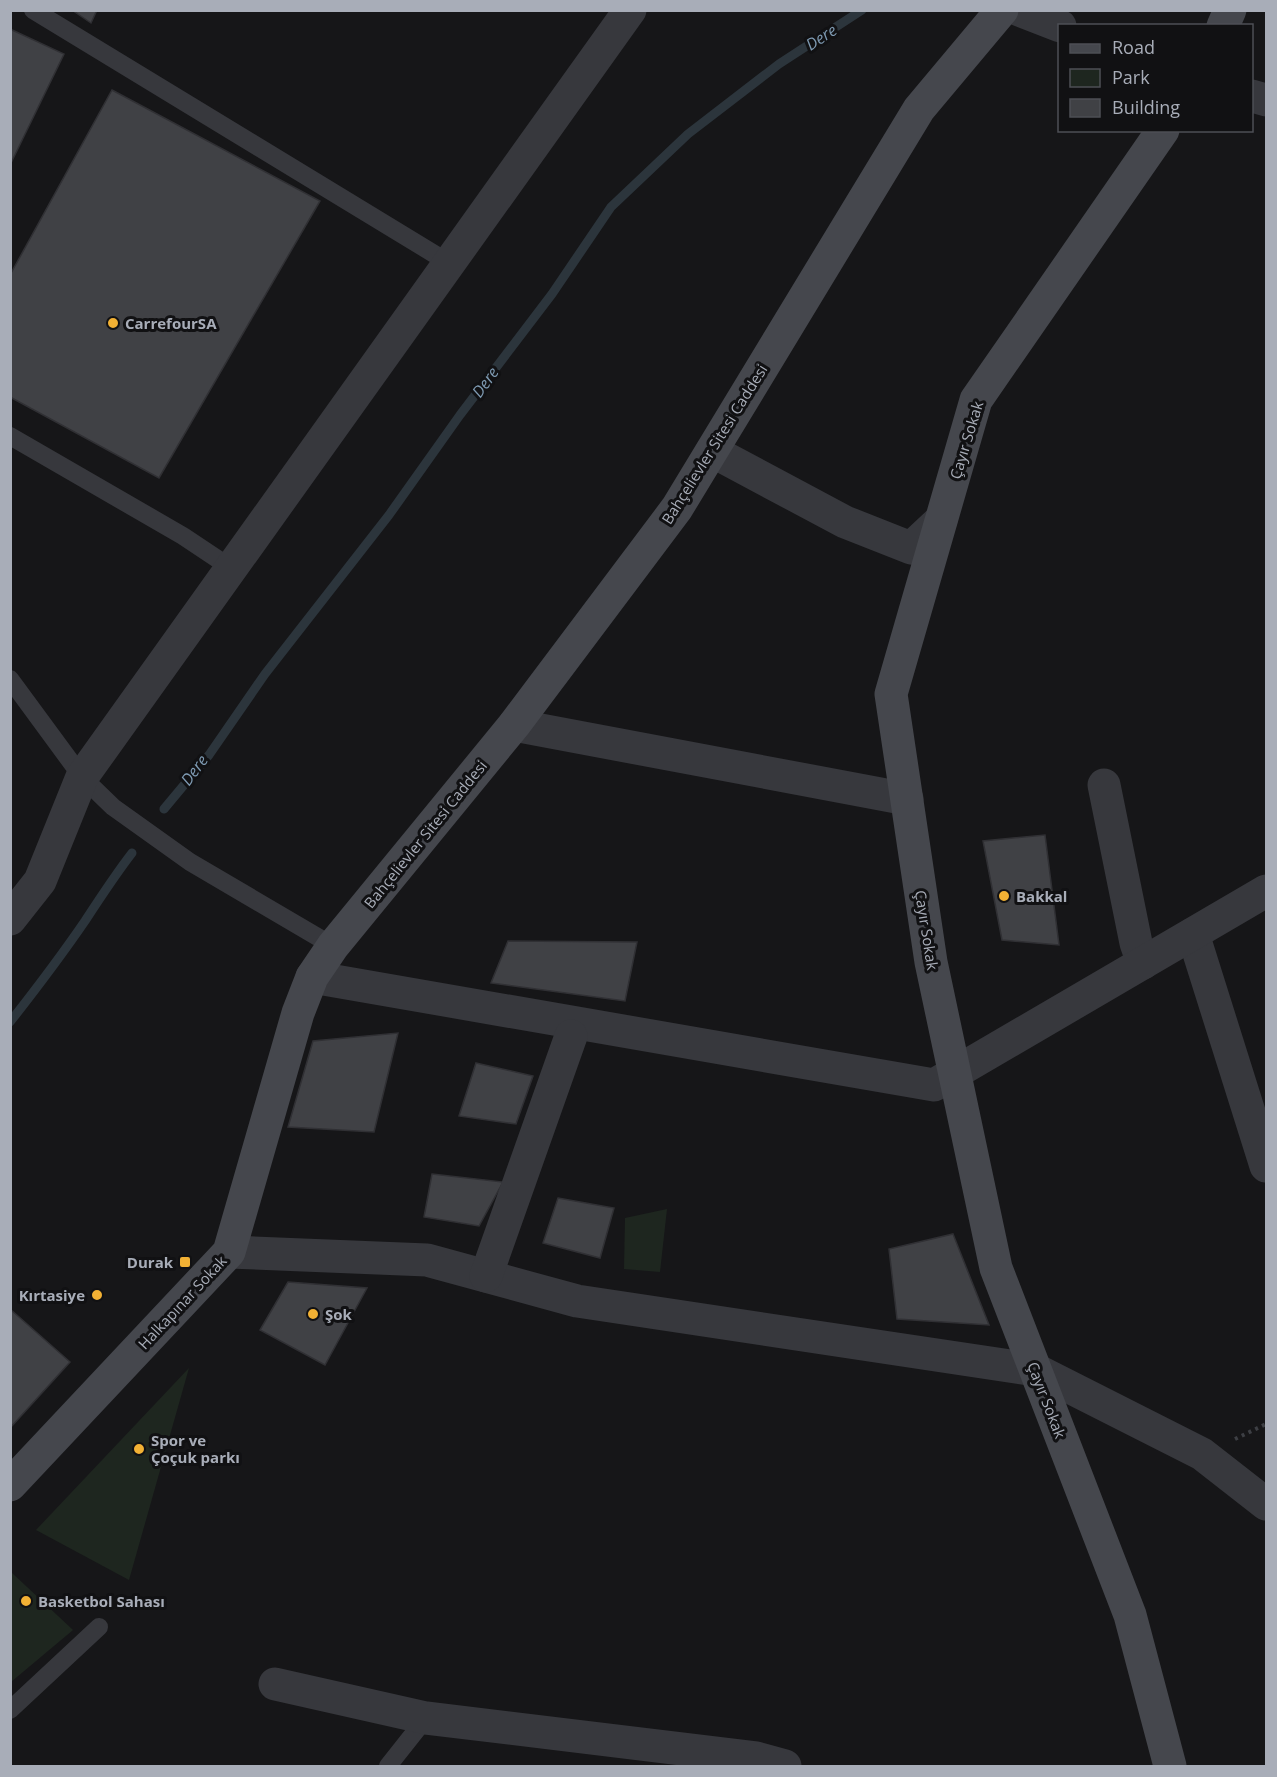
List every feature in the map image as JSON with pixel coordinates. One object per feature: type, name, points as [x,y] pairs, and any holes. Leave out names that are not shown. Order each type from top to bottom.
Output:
[{"type":"street","points":[[10,919],[40,881],[82,777],[630,10]]},
{"type":"street","name":"Bahçelievler Sitesi Caddesi","points":[[333,946],[514,725],[677,508],[919,109],[1002,10]]},
{"type":"street","points":[[1019,10],[1058,26]]},
{"type":"street","points":[[1224,24],[1230,10]]},
{"type":"street","name":"Çayır Sokak","points":[[1162,132],[976,400],[891,694],[931,962],[996,1268],[1130,1615],[1170,1767]]},
{"type":"street","points":[[711,451],[845,522],[911,548],[941,520]]},
{"type":"street","points":[[514,725],[907,799]]},
{"type":"street","points":[[1104,785],[1136,943],[1143,963]]},
{"type":"street","points":[[312,977],[934,1085],[1266,891]]},
{"type":"street","points":[[1193,934],[1266,1166]]},
{"type":"street","name":"Halkapınar Sokak","points":[[10,1485],[229,1252],[298,1013],[312,977],[333,946]]},
{"type":"street","points":[[486,1276],[571,1036]]},
{"type":"street","points":[[229,1252],[427,1260],[577,1302],[1036,1370],[1202,1454],[1266,1504]]},
{"type":"street","points":[[275,1684],[426,1718],[756,1758],[785,1767]]},
{"type":"lane","points":[[33,10],[449,263]]},
{"type":"lane","points":[[10,436],[183,536],[231,568]]},
{"type":"lane","points":[[10,679],[82,777],[113,807],[190,862],[333,946]]},
{"type":"lane","points":[[10,1710],[99,1627]]},
{"type":"lane","points":[[387,1767],[426,1718]]},
{"type":"green space","points":[[667,1209],[660,1272],[624,1269],[625,1218]]},
{"type":"green space","name":"Spor ve Çoçuk parkı","points":[[189,1368],[129,1580],[36,1530]]},
{"type":"green space","name":"Basketbol Sahası","points":[[11,1572],[73,1630],[10,1682]]},
{"type":"building","points":[[72,10],[97,10],[91,23]]},
{"type":"building","points":[[10,29],[64,54],[10,165]]},
{"type":"building","points":[[112,90],[320,201],[159,478],[10,397],[10,275]]},
{"type":"building","points":[[1045,835],[1059,945],[1002,940],[983,841]]},
{"type":"building","points":[[508,941],[637,942],[625,1001],[491,983]]},
{"type":"building","points":[[398,1033],[374,1132],[288,1127],[313,1041]]},
{"type":"building","points":[[476,1063],[533,1076],[516,1124],[459,1116]]},
{"type":"building","points":[[432,1174],[503,1182],[479,1226],[424,1217]]},
{"type":"building","points":[[558,1198],[614,1208],[600,1258],[543,1243]]},
{"type":"building","points":[[953,1234],[989,1325],[897,1319],[889,1249]]},
{"type":"building","points":[[288,1282],[367,1288],[325,1365],[260,1330]]},
{"type":"building","points":[[10,1309],[70,1362],[10,1428]]},
{"type":"waterway","name":"Dere","points":[[164,809],[209,755],[265,674],[389,515],[460,415],[552,294],[611,207],[688,134],[779,64],[862,10]]},
{"type":"waterway","name":"Dere","points":[[10,1022],[67,947],[132,853]]},
{"type":"place","name":"CarrefourSA","points":[[113,323]]},
{"type":"place","name":"Bakkal","points":[[1004,896]]},
{"type":"place","name":"Durak","points":[[185,1262]]},
{"type":"place","name":"Kırtasiye","points":[[97,1295]]},
{"type":"place","name":"Şok","points":[[313,1314]]},
{"type":"place","name":"Spor ve Çoçuk parkı","points":[[139,1449]]},
{"type":"place","name":"Basketbol Sahası","points":[[26,1601]]}]
